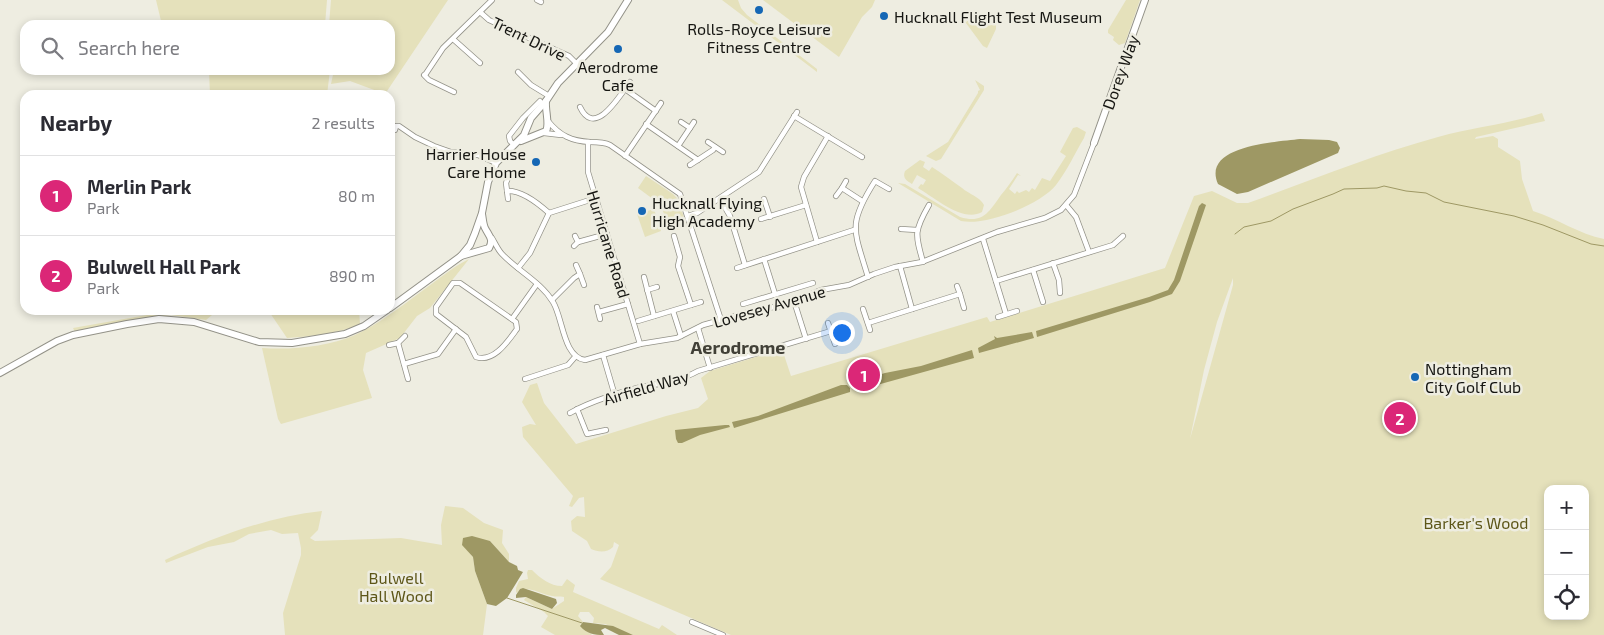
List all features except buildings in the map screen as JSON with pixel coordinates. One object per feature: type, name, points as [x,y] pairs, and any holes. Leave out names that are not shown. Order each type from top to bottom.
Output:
[{"type":"main road","points":[[395,304],[468,249],[482,213],[488,182],[496,163],[517,143],[529,126],[529,122],[558,83],[608,32],[628,0]]},
{"type":"main road","name":"Dorey Way","points":[[1094,143],[1145,0]]},
{"type":"main road","points":[[517,143],[541,134],[548,128],[545,99]]},
{"type":"main road","points":[[534,116],[540,115],[547,119]]},
{"type":"main road","points":[[529,126],[532,132],[541,134]]},
{"type":"main road","points":[[461,256],[484,250],[490,245],[490,236],[484,226],[482,213]]},
{"type":"main road","points":[[473,236],[482,230],[490,236]]},
{"type":"main road","points":[[473,236],[473,245],[484,250]]},
{"type":"main road","points":[[0,373],[57,341],[73,335],[134,323],[159,320],[194,322],[259,342],[292,344],[345,334],[364,326],[380,315]]},
{"type":"street","points":[[454,92],[429,80],[424,75],[444,48],[492,0]]},
{"type":"street","name":"Trent Drive","points":[[480,12],[489,20],[569,56],[577,64]]},
{"type":"street","points":[[453,39],[480,63]]},
{"type":"street","points":[[517,143],[510,141],[510,136],[522,118],[545,99],[518,72]]},
{"type":"street","points":[[580,107],[586,116],[599,117],[608,111],[630,82]]},
{"type":"street","points":[[625,89],[656,111]]},
{"type":"street","points":[[626,156],[661,103]]},
{"type":"street","points":[[688,216],[698,213],[759,172],[795,114],[862,157]]},
{"type":"street","points":[[547,119],[562,135]]},
{"type":"street","points":[[681,122],[690,128]]},
{"type":"street","points":[[678,146],[694,122]]},
{"type":"street","points":[[646,124],[698,160]]},
{"type":"street","points":[[396,130],[396,126],[402,127],[415,137],[444,150],[478,155],[496,163]]},
{"type":"street","points":[[541,134],[562,135],[577,141],[606,144],[680,194],[721,320]]},
{"type":"street","points":[[817,242],[802,192],[802,182],[828,136]]},
{"type":"street","name":"Hurricane Road","points":[[588,142],[588,172],[640,344]]},
{"type":"street","points":[[708,142],[723,152]]},
{"type":"street","points":[[444,150],[446,143]]},
{"type":"street","points":[[1089,252],[1076,217],[1066,205],[1077,188],[1094,143]]},
{"type":"street","points":[[690,165],[715,147]]},
{"type":"street","points":[[508,178],[506,184],[508,199]]},
{"type":"street","points":[[836,196],[846,181]]},
{"type":"street","points":[[868,277],[854,230],[857,212],[875,181],[890,189]]},
{"type":"street","points":[[842,188],[862,201]]},
{"type":"street","points":[[507,191],[516,191],[549,213]]},
{"type":"street","points":[[518,268],[530,253],[549,213],[596,198]]},
{"type":"street","points":[[720,199],[730,216],[745,265]]},
{"type":"street","points":[[764,199],[770,216]]},
{"type":"street","points":[[762,219],[806,205]]},
{"type":"street","points":[[923,262],[917,230],[929,205]]},
{"type":"street","name":"Lovesey Avenue","points":[[575,357],[585,360],[640,344],[681,336],[721,320],[756,310],[781,306],[821,290],[849,285],[900,266],[923,262],[972,244],[997,232],[1045,218],[1066,205]]},
{"type":"street","points":[[901,229],[917,230]]},
{"type":"street","points":[[737,268],[854,230]]},
{"type":"street","points":[[576,236],[576,244],[606,234]]},
{"type":"street","points":[[490,236],[502,254],[552,300],[560,317],[569,348],[575,357],[568,365],[525,379]]},
{"type":"street","points":[[674,236],[680,257],[678,266],[691,305]]},
{"type":"street","points":[[996,281],[1114,244],[1123,236]]},
{"type":"street","points":[[983,239],[1006,314]]},
{"type":"street","points":[[484,250],[502,254]]},
{"type":"street","points":[[764,259],[775,294]]},
{"type":"street","points":[[1054,263],[1059,280],[1060,293]]},
{"type":"street","points":[[576,265],[584,285]]},
{"type":"street","points":[[900,266],[912,309]]},
{"type":"street","points":[[1033,270],[1043,302]]},
{"type":"street","points":[[552,300],[580,274]]},
{"type":"street","points":[[644,277],[654,316]]},
{"type":"street","points":[[743,304],[813,282]]},
{"type":"street","points":[[457,283],[516,322],[517,329],[504,347],[494,354],[480,358],[473,354],[466,337],[456,329],[438,317],[435,310],[451,285],[457,283]]},
{"type":"street","points":[[512,319],[536,284]]},
{"type":"street","points":[[957,286],[964,308]]},
{"type":"street","points":[[647,290],[657,287]]},
{"type":"street","points":[[868,323],[960,294]]},
{"type":"street","points":[[794,301],[806,339]]},
{"type":"street","points":[[638,321],[701,302]]},
{"type":"street","points":[[598,312],[628,304]]},
{"type":"street","points":[[597,307],[600,319]]},
{"type":"street","points":[[863,309],[870,330]]},
{"type":"street","points":[[673,311],[681,336]]},
{"type":"street","points":[[998,317],[1017,311]]},
{"type":"street","points":[[828,323],[835,344]]},
{"type":"street","points":[[698,328],[710,368]]},
{"type":"street","points":[[404,364],[438,354],[456,329]]},
{"type":"street","name":"Airfield Way","points":[[570,413],[645,386],[681,379],[710,368],[831,332]]},
{"type":"street","points":[[389,345],[398,343],[405,336]]},
{"type":"street","points":[[398,343],[408,379]]},
{"type":"street","points":[[603,355],[616,396]]},
{"type":"street","points":[[532,376],[534,382]]},
{"type":"street","name":"Airfield Way","points":[[577,409],[587,434],[606,430]]},
{"type":"street","points":[[692,622],[723,635]]},
{"type":"green space","points":[[156,0],[327,0],[325,20],[161,20]]},
{"type":"green space","points":[[331,0],[448,0],[388,90],[374,90],[350,81],[331,84],[333,75],[395,75],[395,20],[329,20]]},
{"type":"green space","points":[[722,0],[738,0],[741,8],[747,15],[817,69],[817,72]]},
{"type":"green space","points":[[763,0],[875,0],[872,7],[862,17],[839,57]]},
{"type":"green space","points":[[1126,0],[1140,0],[1125,43],[1119,45],[1113,40],[1114,37],[1108,33],[1108,30]]},
{"type":"green space","points":[[973,17],[993,21],[996,24],[996,29],[987,48],[983,46],[963,19],[966,22]]},
{"type":"green space","points":[[209,75],[329,75],[328,90],[210,90]]},
{"type":"green space","points":[[975,80],[984,86],[984,90],[941,159],[936,161],[926,156],[948,142],[980,90]]},
{"type":"green space","name":"Barker's Wood","points":[[1542,113],[1545,121],[1476,137],[1475,139],[1493,136],[1498,139],[1498,147],[1520,161],[1522,179],[1533,211],[1586,234],[1604,239],[1604,635],[731,635],[600,579],[611,567],[619,545],[614,542],[613,547],[608,550],[594,550],[591,549],[587,541],[572,531],[571,521],[577,516],[585,517],[584,497],[579,498],[572,507],[569,506],[573,496],[523,437],[522,427],[530,424],[536,425],[522,402],[530,385],[537,383],[544,403],[576,444],[698,408],[708,399],[701,378],[710,371],[782,349],[791,376],[987,317],[990,322],[1165,268],[1194,196],[1212,191],[1237,203],[1248,203],[1414,144]],"holes":[[[1233,278],[1233,285],[1190,439],[1204,370],[1217,322]]]},
{"type":"green space","points":[[1077,127],[1086,132],[1084,138],[1056,185],[1038,200],[998,217],[972,222],[961,221],[898,183],[905,184],[960,217],[968,219],[980,218],[993,207],[1017,173],[1021,176],[1018,175],[1009,189],[1015,194],[1017,191],[1019,193],[1026,190],[1029,192],[1032,188],[1035,190],[1042,178],[1050,181],[1066,156],[1060,152],[1073,128]]},
{"type":"green space","points":[[920,160],[925,162],[923,167],[929,171],[932,167],[980,200],[984,205],[982,212],[974,215],[958,212],[918,188],[926,180],[917,175],[912,184],[907,180],[904,176],[905,171]]},
{"type":"green space","points":[[646,176],[678,199],[687,227],[670,232],[661,205],[638,188]]},
{"type":"green space","points":[[654,209],[661,231],[645,237],[637,214]]},
{"type":"green space","points":[[469,259],[430,308],[417,316],[400,338],[366,353],[363,370],[372,398],[281,424],[278,419],[262,348],[309,347],[355,335],[388,315],[395,315],[395,310]]},
{"type":"green space","points":[[147,315],[171,315],[75,332],[73,328]]},
{"type":"green space","points":[[171,315],[212,315],[206,320]]},
{"type":"green space","points":[[271,315],[359,315],[360,324],[351,327],[333,332],[287,338]]},
{"type":"green space","name":"Bulwell Hall Wood","points":[[445,506],[463,508],[484,523],[503,530],[502,543],[509,554],[509,562],[490,541],[463,545],[473,557],[475,571],[487,604],[483,635],[285,635],[283,613],[301,555],[298,533],[282,534],[271,530],[249,534],[234,542],[208,547],[166,563],[165,560],[203,543],[261,523],[322,511],[318,530],[310,538],[315,541],[401,538],[442,545],[441,525]]},
{"type":"green space","points":[[528,570],[532,570],[553,585],[562,586],[567,579],[575,585],[573,592],[659,629],[662,625],[677,635],[633,635],[605,624],[593,623],[594,618],[589,612],[580,612],[578,616],[583,622],[580,625],[592,635],[555,635],[541,627],[548,616],[524,600],[526,597],[552,609],[564,601],[564,597],[552,596],[528,589],[520,589],[517,593],[516,588],[519,581],[528,579]]},
{"type":"shaded area","points":[[1300,139],[1329,140],[1337,142],[1340,148],[1338,153],[1248,192],[1237,194],[1218,184],[1216,171],[1220,161],[1230,153],[1259,144]]},
{"type":"shaded area","points":[[1202,203],[1206,205],[1180,281],[1172,294],[1037,337],[1036,331],[1168,290],[1174,280],[1199,206]]},
{"type":"shaded area","points":[[1032,332],[1034,338],[979,353],[978,348],[995,339],[994,336],[997,338]]},
{"type":"shaded area","points":[[972,350],[974,358],[859,390],[855,388],[856,382],[885,373],[921,366]]},
{"type":"shaded area","points":[[841,385],[847,385],[850,388],[850,392],[734,428],[732,422],[758,416]]},
{"type":"shaded area","points":[[729,425],[730,427],[700,435],[682,443],[678,443],[676,439],[675,430]]},
{"type":"shaded area","points":[[472,536],[490,541],[509,562],[523,572],[507,598],[496,606],[487,604],[475,571],[473,557],[462,545],[463,538]]},
{"type":"shaded area","points":[[523,588],[556,599],[557,603],[552,609],[526,597],[516,598],[520,589]]},
{"type":"shaded area","points":[[583,622],[613,626],[633,635],[619,635],[605,628],[601,630],[604,635],[591,634],[580,626]]},
{"type":"waterway","points":[[1235,234],[1244,227],[1271,221],[1293,209],[1344,189],[1384,186],[1426,193],[1444,202],[1514,216],[1591,244],[1604,246]]},
{"type":"waterway","points":[[507,598],[582,623]]},
{"type":"place","name":"Rolls-Royce Leisure Fitness Centre","points":[[759,10]]},
{"type":"place","name":"Hucknall Flight Test Museum","points":[[884,16]]},
{"type":"place","name":"Aerodrome Cafe","points":[[618,49]]},
{"type":"place","name":"Harrier House Care Home","points":[[536,162]]},
{"type":"place","name":"Hucknall Flying High Academy","points":[[642,211]]},
{"type":"place","name":"Merlin Park","points":[[864,375]]},
{"type":"place","name":"Nottingham City Golf Club","points":[[1415,377]]},
{"type":"place","name":"Bulwell Hall Park","points":[[1400,418]]},
{"type":"district","name":"Aerodrome","points":[[738,347]]}]
